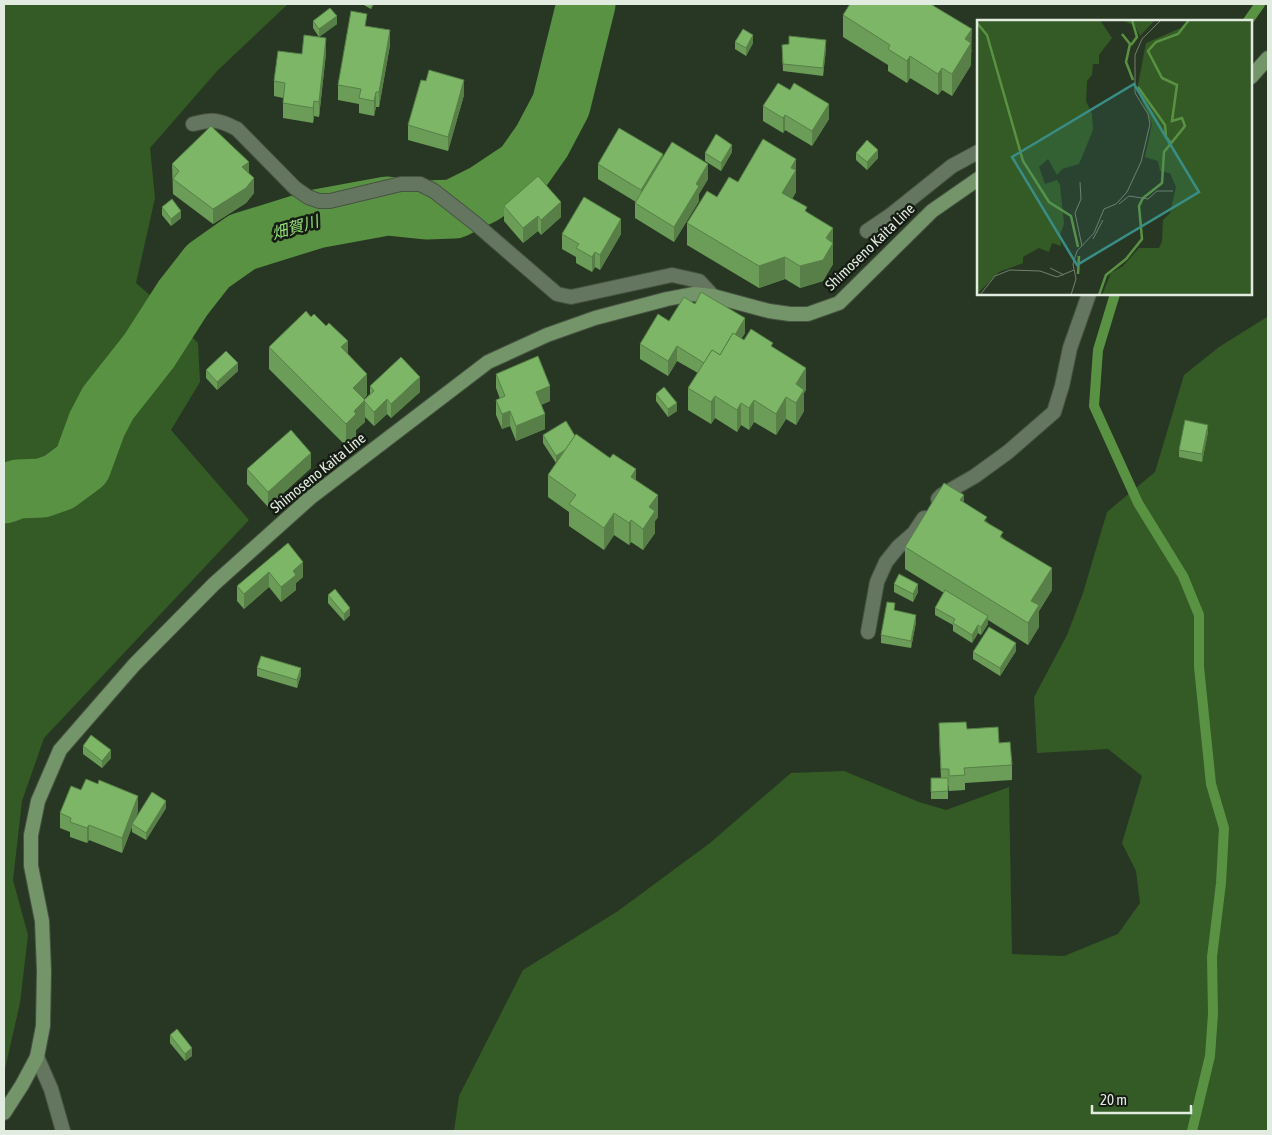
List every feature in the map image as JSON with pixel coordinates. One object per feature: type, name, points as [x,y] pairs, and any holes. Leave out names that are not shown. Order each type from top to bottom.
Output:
[{"type":"main road","points":[[1252,75],[1268,58]]},
{"type":"main road","name":"Shimoseno Kaita Line","points":[[4,1112],[22,1085],[37,1057],[43,1026],[44,971],[42,921],[32,866],[31,835],[38,800],[60,750],[134,665],[214,584],[310,498],[488,362],[547,335],[595,318],[693,294],[713,296],[744,306],[790,314],[808,314],[839,303],[932,211],[977,180]]},
{"type":"street","points":[[193,124],[211,119],[237,129],[295,188],[308,198],[319,201],[330,201],[401,184],[420,184],[434,191],[476,224],[557,294],[571,297],[672,276],[699,281],[713,296]]},
{"type":"street","points":[[867,232],[952,166],[977,153]]},
{"type":"street","points":[[868,632],[877,582],[886,562],[898,547],[914,533],[942,495],[982,471],[1008,452],[1054,412],[1070,348],[1089,295]]},
{"type":"street","points":[[37,1057],[51,1089],[63,1131]]},
{"type":"green space","points":[[4,4],[288,4],[218,70],[150,148],[155,198],[136,283],[159,303],[198,343],[200,382],[171,430],[249,520],[44,738],[22,801],[13,880],[28,935],[20,1003],[4,1073]]},
{"type":"green space","points":[[1268,313],[1268,1131],[454,1131],[459,1096],[523,970],[618,911],[710,843],[791,773],[844,771],[919,802],[946,810],[1009,787],[1012,954],[1064,956],[1118,934],[1140,903],[1136,871],[1122,843],[1142,776],[1108,749],[1037,753],[1034,697],[1067,635],[1083,593],[1107,512],[1155,472],[1184,375],[1219,347],[1267,317]]},
{"type":"building","points":[[850,4],[932,4],[972,29],[965,39],[971,43],[952,74],[942,68],[938,74],[910,56],[907,61],[888,49],[890,45],[843,15]]},
{"type":"building","points":[[330,8],[337,16],[319,29],[313,21]]},
{"type":"building","points":[[351,11],[367,14],[365,26],[390,30],[379,92],[376,92],[374,101],[359,98],[361,89],[338,85]]},
{"type":"building","points":[[743,29],[753,35],[746,48],[735,42]]},
{"type":"building","points":[[304,35],[326,38],[319,102],[314,101],[313,108],[283,103],[285,83],[274,81],[278,51],[302,54]]},
{"type":"building","points":[[789,36],[826,40],[823,68],[783,64],[782,45],[789,44]]},
{"type":"building","points":[[429,70],[464,80],[448,137],[408,125],[421,80],[426,81]]},
{"type":"building","points":[[778,83],[790,90],[794,83],[829,104],[812,131],[785,115],[783,118],[763,106]]},
{"type":"building","points":[[211,126],[249,162],[242,167],[254,178],[246,188],[213,209],[173,179],[179,171],[172,164]]},
{"type":"building","points":[[619,128],[663,154],[641,190],[598,164]]},
{"type":"building","points":[[716,134],[732,145],[721,163],[705,153]]},
{"type":"building","points":[[763,139],[796,159],[791,168],[796,170],[782,193],[807,207],[805,211],[833,228],[826,238],[833,243],[823,260],[800,266],[785,257],[759,266],[687,223],[707,191],[717,197],[729,177],[738,182]]},
{"type":"building","points":[[867,140],[878,150],[867,162],[856,153]]},
{"type":"building","points":[[672,142],[708,164],[696,184],[699,186],[674,227],[635,203]]},
{"type":"building","points":[[538,176],[561,202],[541,220],[538,216],[523,228],[504,206]]},
{"type":"building","points":[[584,197],[621,219],[600,255],[595,252],[592,257],[576,248],[579,244],[562,234]]},
{"type":"building","points":[[172,199],[181,211],[171,219],[162,207]]},
{"type":"building","points":[[701,292],[745,318],[735,335],[733,333],[720,355],[712,350],[704,363],[677,346],[668,361],[640,344],[658,314],[669,321],[684,297],[695,304]]},
{"type":"building","points":[[306,311],[311,317],[314,314],[326,326],[329,323],[348,341],[341,347],[367,374],[353,388],[365,400],[354,411],[356,414],[346,424],[269,347]]},
{"type":"building","points":[[751,329],[773,343],[771,346],[806,368],[796,384],[804,390],[796,403],[786,397],[776,414],[754,400],[749,408],[741,403],[737,410],[715,396],[711,402],[688,388],[712,350],[720,355],[733,333],[744,340]]},
{"type":"building","points":[[226,351],[238,363],[217,382],[206,370]]},
{"type":"building","points":[[538,356],[550,386],[536,392],[545,414],[516,426],[510,411],[502,414],[496,400],[505,396],[496,374]]},
{"type":"building","points":[[401,357],[420,377],[391,404],[387,399],[374,412],[364,400],[374,391],[370,386]]},
{"type":"building","points":[[664,387],[677,403],[668,409],[656,394]]},
{"type":"building","points":[[1185,420],[1208,425],[1202,454],[1179,450]]},
{"type":"building","points":[[566,421],[575,436],[565,450],[556,456],[543,435]]},
{"type":"building","points":[[291,430],[311,453],[268,492],[247,469]]},
{"type":"building","points":[[576,434],[610,458],[613,454],[636,469],[631,477],[658,495],[649,507],[655,511],[643,529],[631,520],[629,523],[614,513],[604,528],[569,504],[576,495],[548,475]]},
{"type":"building","points":[[944,483],[964,495],[960,500],[987,517],[984,521],[1003,532],[1000,537],[1052,568],[1031,601],[1039,605],[1028,623],[905,547]]},
{"type":"building","points":[[288,543],[303,562],[293,571],[296,575],[281,587],[269,572],[244,594],[237,586]]},
{"type":"building","points":[[899,574],[918,584],[913,594],[894,584]]},
{"type":"building","points":[[335,589],[350,608],[344,614],[328,595]]},
{"type":"building","points":[[945,590],[988,616],[981,627],[978,625],[972,635],[953,623],[955,619],[935,608]]},
{"type":"building","points":[[887,602],[895,603],[894,610],[916,615],[911,641],[881,635]]},
{"type":"building","points":[[989,627],[1016,643],[1000,668],[973,652]]},
{"type":"building","points":[[261,656],[301,668],[297,680],[257,668]]},
{"type":"building","points":[[966,722],[967,729],[998,727],[999,743],[1010,742],[1012,765],[964,768],[965,775],[949,776],[949,769],[941,769],[939,723]]},
{"type":"building","points":[[91,735],[111,750],[102,761],[83,746]]},
{"type":"building","points":[[931,778],[948,778],[948,791],[931,792]]},
{"type":"building","points":[[86,779],[98,784],[99,780],[138,796],[122,838],[89,825],[87,828],[70,822],[71,818],[60,813],[71,786],[81,790]]},
{"type":"building","points":[[152,792],[166,801],[146,833],[132,824]]},
{"type":"building","points":[[177,1029],[192,1048],[185,1054],[170,1035]]},
{"type":"waterway","name":"畑賀川","points":[[4,494],[18,489],[42,488],[59,482],[82,465],[97,424],[108,403],[149,351],[183,298],[208,266],[242,242],[316,219],[387,206],[426,210],[454,209],[484,194],[523,168],[542,141],[561,105],[586,4]]},
{"type":"waterway","points":[[1249,20],[1260,4]]},
{"type":"waterway","points":[[1115,295],[1098,350],[1094,406],[1138,503],[1183,576],[1199,615],[1199,667],[1211,784],[1224,828],[1221,883],[1212,957],[1213,1014],[1210,1056],[1192,1131]]}]
